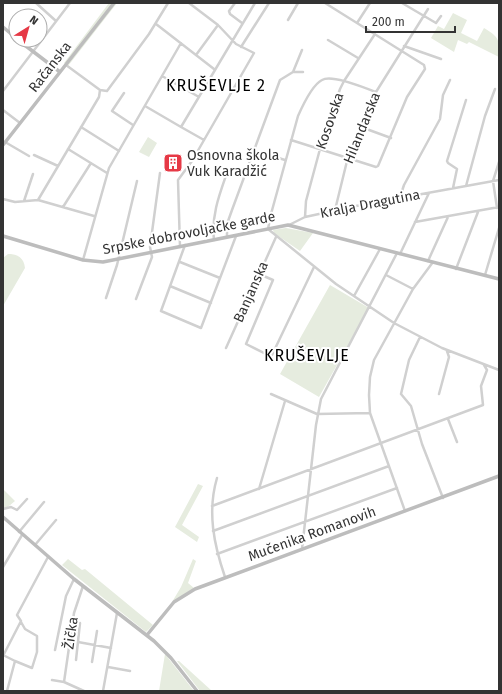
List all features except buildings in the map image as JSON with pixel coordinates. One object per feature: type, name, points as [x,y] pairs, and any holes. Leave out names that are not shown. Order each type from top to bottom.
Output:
[{"type":"street","points":[[36,3],[56,21]]},
{"type":"street","points":[[3,91],[70,3]]},
{"type":"street","name":"Račanska","points":[[4,144],[114,3]]},
{"type":"street","points":[[66,65],[100,90],[107,91],[156,24],[168,3]]},
{"type":"street","points":[[180,246],[178,181],[192,161],[254,52],[241,47],[218,25],[189,3]]},
{"type":"street","points":[[235,3],[229,11],[230,14],[242,23]]},
{"type":"street","points":[[181,127],[214,69],[255,3]]},
{"type":"street","points":[[241,47],[269,3]]},
{"type":"street","points":[[288,20],[298,3]]},
{"type":"street","points":[[291,140],[376,167],[378,166],[408,97],[425,69],[424,65],[325,3]]},
{"type":"street","points":[[357,23],[370,3]]},
{"type":"street","points":[[402,3],[436,23],[441,16]]},
{"type":"street","name":"Hilandarska","points":[[335,210],[348,157],[376,92],[428,9]]},
{"type":"street","points":[[156,24],[214,69]]},
{"type":"street","points":[[196,55],[218,25]]},
{"type":"street","name":"Kosovska","points":[[305,217],[306,201],[320,149],[344,81],[375,34]]},
{"type":"street","points":[[328,40],[358,58]]},
{"type":"street","points":[[83,260],[107,173],[181,43]]},
{"type":"street","points":[[404,46],[440,59]]},
{"type":"street","points":[[28,48],[60,72]]},
{"type":"street","points":[[227,237],[227,224],[230,215],[280,80],[292,72],[302,50]]},
{"type":"street","points":[[292,72],[303,72]]},
{"type":"street","points":[[162,76],[199,97]]},
{"type":"street","points":[[376,92],[344,81],[326,78],[319,82],[305,102],[291,140],[268,229],[314,267],[370,308],[394,323],[455,354],[499,370]]},
{"type":"street","points":[[400,198],[404,185],[440,119],[443,95],[450,80]]},
{"type":"street","points":[[38,200],[99,97],[100,90]]},
{"type":"street","points":[[466,186],[485,116],[495,90]]},
{"type":"street","points":[[124,92],[112,111],[133,126]]},
{"type":"street","points":[[453,188],[457,169],[447,161],[466,100]]},
{"type":"street","points":[[145,106],[204,140]]},
{"type":"street","points":[[3,110],[20,123]]},
{"type":"street","points":[[81,127],[119,151]]},
{"type":"street","points":[[361,127],[391,138]]},
{"type":"street","points":[[4,144],[29,156]]},
{"type":"street","points":[[68,149],[107,173]]},
{"type":"street","points":[[253,150],[286,160]]},
{"type":"street","points":[[34,155],[58,166]]},
{"type":"street","points":[[498,208],[493,181],[499,162]]},
{"type":"street","points":[[63,207],[91,163]]},
{"type":"street","points":[[214,240],[214,222],[217,203],[228,170]]},
{"type":"street","points":[[136,299],[152,257],[151,236],[160,173]]},
{"type":"street","points":[[24,201],[33,174]]},
{"type":"street","name":"Kralja Dragutina","points":[[288,225],[305,217],[335,210],[499,180]]},
{"type":"street","points":[[106,298],[119,259],[137,181]]},
{"type":"street","points":[[302,549],[317,414],[325,390],[370,308],[386,275],[399,254],[429,192]]},
{"type":"street","points":[[3,199],[11,201],[38,200],[94,216]]},
{"type":"street","name":"Kralja Dragutina","points":[[415,222],[498,208]]},
{"type":"street","points":[[456,269],[478,211]]},
{"type":"street","points":[[428,261],[448,216]]},
{"type":"street","name":"Srpske dobrovoljačke garde","points":[[3,236],[83,260],[103,262],[288,225],[499,280]]},
{"type":"street","points":[[485,276],[499,228]]},
{"type":"street","points":[[185,246],[161,311],[201,328],[236,236]]},
{"type":"street","name":"Banjanska","points":[[226,348],[277,237]]},
{"type":"street","points":[[354,296],[380,249]]},
{"type":"street","points":[[180,262],[220,278]]},
{"type":"street","points":[[405,512],[370,413],[370,378],[374,360],[394,323],[413,289],[433,262]]},
{"type":"street","points":[[259,274],[273,280],[246,344],[270,356],[272,355],[314,267]]},
{"type":"street","points":[[386,275],[413,289]]},
{"type":"street","points":[[170,286],[211,303]]},
{"type":"street","points":[[420,337],[409,360],[401,394],[411,406],[418,430],[443,498]]},
{"type":"street","points":[[439,394],[449,357],[447,350]]},
{"type":"street","points":[[449,357],[455,354]]},
{"type":"street","points":[[484,365],[486,370]]},
{"type":"street","points":[[212,506],[310,471],[483,405],[481,386],[486,370],[490,367]]},
{"type":"street","points":[[272,394],[317,414],[370,413]]},
{"type":"street","points":[[259,489],[285,401]]},
{"type":"street","points":[[448,418],[457,442]]},
{"type":"street","points":[[213,531],[389,466]]},
{"type":"street","name":"Mučenika Romanovih","points":[[146,635],[170,607],[183,595],[226,577],[443,498],[499,476]]},
{"type":"street","points":[[217,478],[212,506],[213,531],[217,554],[226,577]]},
{"type":"street","points":[[217,554],[397,488]]},
{"type":"street","points":[[3,509],[11,507],[17,510],[27,499]]},
{"type":"street","points":[[3,567],[20,533],[44,502]]},
{"type":"street","points":[[3,519],[74,579],[162,649],[197,691]]},
{"type":"street","points":[[34,545],[56,520]]},
{"type":"street","points":[[21,621],[3,655],[15,662],[32,668],[37,652],[37,636],[25,629],[21,621],[17,615],[48,557]]},
{"type":"street","points":[[55,650],[66,596],[74,579]]},
{"type":"street","name":"Žička","points":[[64,682],[76,603],[83,586]]},
{"type":"street","points":[[104,691],[117,613]]},
{"type":"street","points":[[76,660],[80,623]]},
{"type":"street","points":[[92,662],[97,631]]},
{"type":"street","points":[[77,642],[110,648]]},
{"type":"street","points":[[7,691],[15,662]]},
{"type":"street","points":[[108,667],[130,671]]},
{"type":"street","points":[[52,680],[64,682],[84,691]]},
{"type":"shaded area","points":[[109,3],[117,3],[68,66],[64,63]]},
{"type":"shaded area","points":[[453,13],[467,20],[461,33],[477,41],[484,28],[493,34],[498,40],[499,57],[469,42],[467,44],[458,40],[454,52],[431,38],[438,26],[444,29]]},
{"type":"shaded area","points":[[148,137],[157,143],[149,157],[139,152]]},
{"type":"shaded area","points":[[286,228],[313,233],[300,251],[274,233],[273,230]]},
{"type":"shaded area","points":[[8,254],[20,257],[25,268],[3,306],[3,258]]},
{"type":"shaded area","points":[[330,285],[369,308],[319,397],[280,374]]},
{"type":"shaded area","points":[[198,484],[203,486],[182,525],[199,537],[197,542],[175,527]]},
{"type":"shaded area","points":[[3,489],[15,501],[3,511]]},
{"type":"shaded area","points":[[68,559],[82,570],[85,569],[153,625],[146,632],[62,565]]},
{"type":"shaded area","points":[[193,559],[196,561],[188,583],[194,588],[172,602],[181,587]]},
{"type":"shaded area","points":[[165,654],[194,691],[159,691]]},
{"type":"shaded area","points":[[177,661],[179,661],[212,691],[200,691]]},
{"type":"place","name":"Osnovna škola Vuk Karadžić","points":[[173,163]]},
{"type":"district","name":"KRUŠEVLJE 2","points":[[216,85]]},
{"type":"district","name":"KRUŠEVLJE","points":[[307,355]]}]
